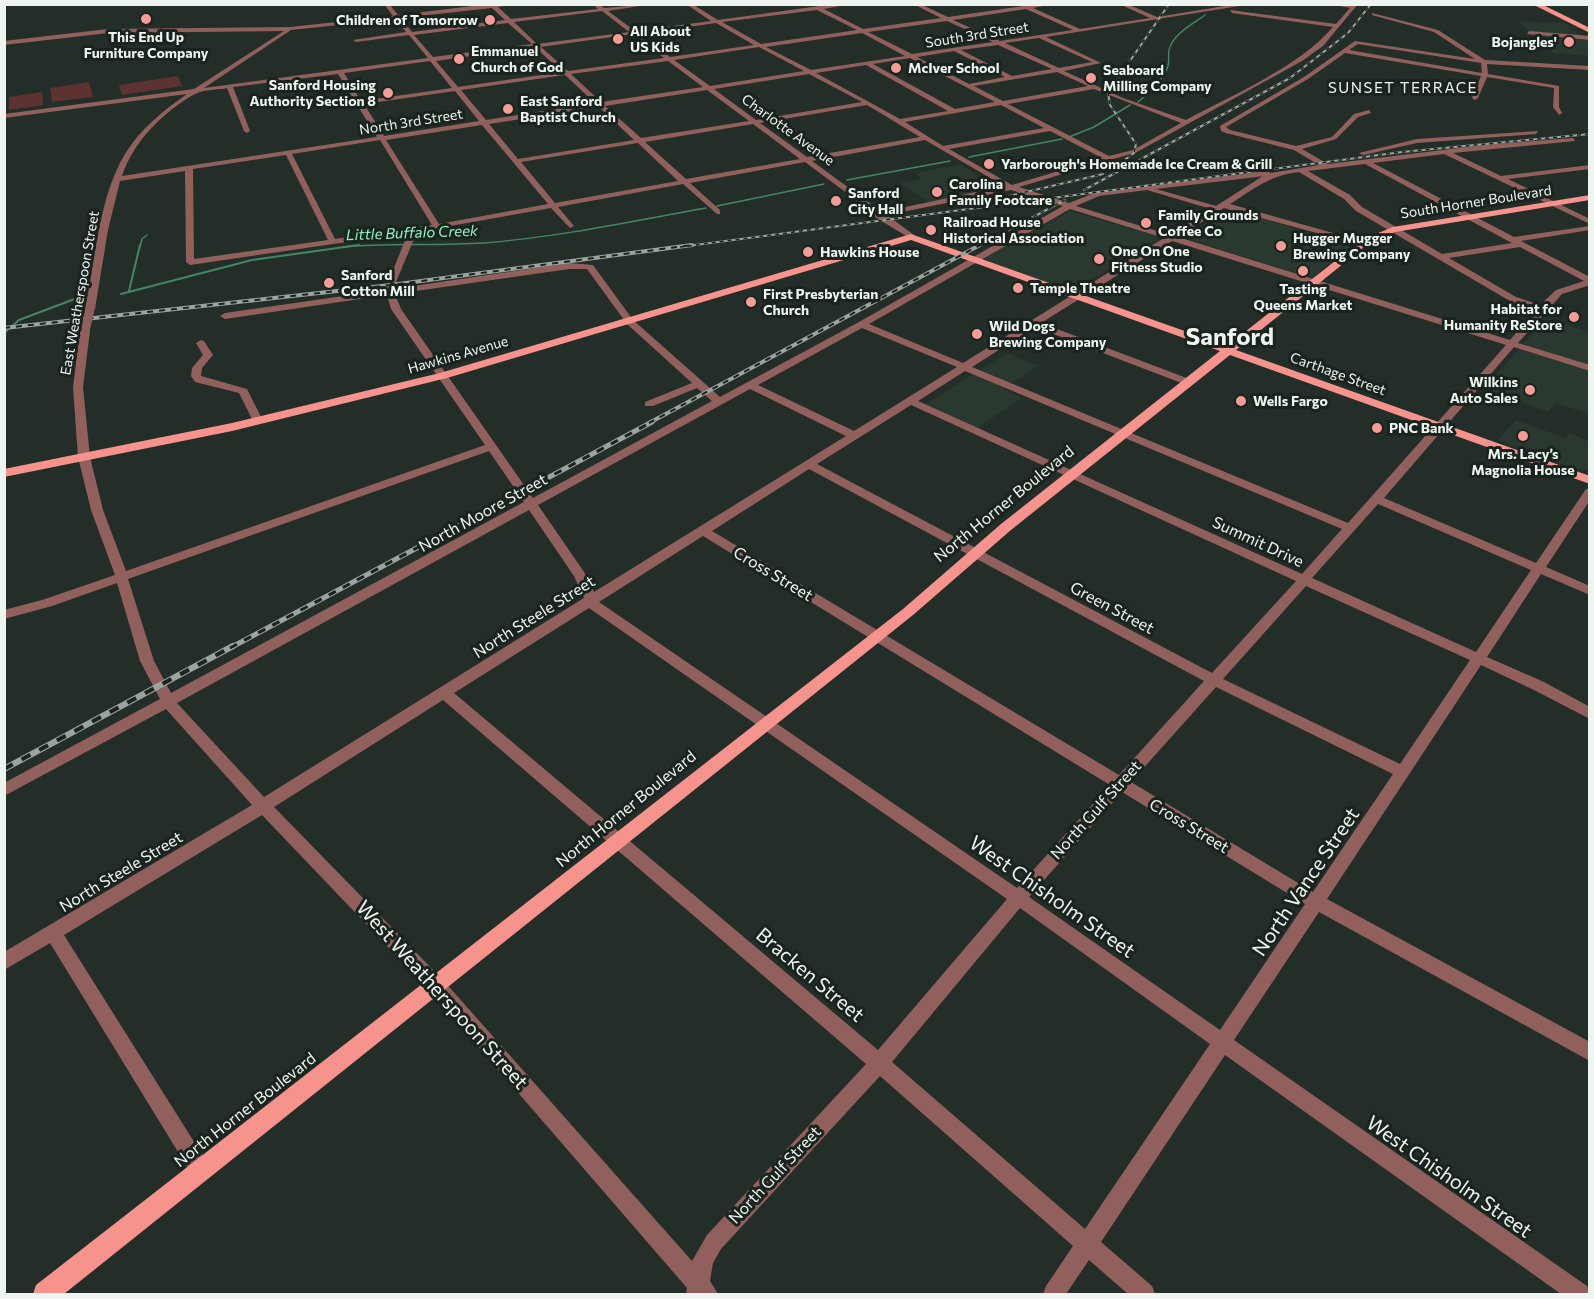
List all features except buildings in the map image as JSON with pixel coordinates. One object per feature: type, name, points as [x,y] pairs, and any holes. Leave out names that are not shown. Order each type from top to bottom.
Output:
[{"type":"main road","points":[[1535,4],[1590,31]]},
{"type":"main road","name":"South Horner Boulevard","points":[[1227,350],[1374,236],[1393,230],[1590,197]]},
{"type":"main road","name":"Charlotte Avenue","points":[[911,237],[975,259]]},
{"type":"main road","name":"Hawkins Avenue","points":[[4,473],[258,421],[443,376],[911,237]]},
{"type":"main road","name":"Carthage Street","points":[[975,259],[1590,480]]},
{"type":"main road","name":"North Horner Boulevard","points":[[45,1294],[877,636],[1227,350]]},
{"type":"street","points":[[386,4],[570,226]]},
{"type":"street","points":[[4,43],[116,30],[290,29],[514,4]]},
{"type":"street","name":"Charlotte Avenue","points":[[595,4],[878,215],[911,237]]},
{"type":"street","points":[[356,40],[650,4]]},
{"type":"street","points":[[687,4],[758,46],[868,103],[1012,187],[1590,368]]},
{"type":"street","points":[[811,4],[1049,129],[1111,158]]},
{"type":"street","points":[[4,116],[849,4]]},
{"type":"street","points":[[915,4],[1144,109],[1187,123]]},
{"type":"street","points":[[1018,4],[1081,31]]},
{"type":"street","points":[[359,103],[1051,4]]},
{"type":"street","points":[[1121,4],[1159,19]]},
{"type":"street","name":"South 3rd Street","points":[[708,88],[1250,4]]},
{"type":"street","points":[[1332,4],[1355,6]]},
{"type":"street","points":[[493,6],[717,212]]},
{"type":"street","points":[[878,215],[1012,187],[1135,151],[1273,76],[1321,45],[1355,6]]},
{"type":"street","points":[[1221,9],[1336,26]]},
{"type":"street","points":[[1374,14],[1436,31],[1455,41],[1484,62],[1485,75],[1475,98]]},
{"type":"street","points":[[1387,25],[1402,21]]},
{"type":"street","name":"East Weatherspoon Street","points":[[169,703],[147,662],[121,575],[97,510],[84,457],[78,387],[85,331],[117,179],[128,153],[143,133],[162,116],[290,29]]},
{"type":"street","points":[[262,30],[275,32],[279,37]]},
{"type":"street","points":[[1529,33],[1590,38]]},
{"type":"street","points":[[966,86],[1098,63],[1041,37]]},
{"type":"street","points":[[1432,42],[1455,41]]},
{"type":"street","points":[[1326,166],[1296,148],[1223,129],[1223,126],[1300,81],[1357,42],[1484,62],[1590,68]]},
{"type":"street","points":[[1409,62],[1426,47]]},
{"type":"street","points":[[956,50],[1013,79]]},
{"type":"street","points":[[1342,51],[1557,87],[1556,107],[1559,112]]},
{"type":"street","points":[[868,64],[955,112]]},
{"type":"street","points":[[340,72],[437,226]]},
{"type":"street","points":[[1273,76],[1300,81]]},
{"type":"street","points":[[230,87],[247,131]]},
{"type":"street","points":[[900,122],[1095,87]]},
{"type":"street","name":"North 3rd Street","points":[[117,179],[708,88]]},
{"type":"street","points":[[517,161],[868,103]]},
{"type":"street","points":[[1296,148],[1334,138],[1357,114],[1369,112]]},
{"type":"street","points":[[944,148],[1049,129]]},
{"type":"street","points":[[1315,159],[1371,152],[1417,141],[1536,132]]},
{"type":"street","points":[[189,168],[190,262],[414,230],[926,138]]},
{"type":"street","name":"North Moore Street","points":[[4,790],[169,703],[862,324],[1069,206],[1097,194],[1365,161],[1573,140]]},
{"type":"street","points":[[1446,152],[1590,222]]},
{"type":"street","points":[[288,153],[332,240]]},
{"type":"street","points":[[1365,161],[1590,281]]},
{"type":"street","points":[[1501,178],[1590,167]]},
{"type":"street","points":[[1300,169],[1393,230],[1513,299],[1542,309]]},
{"type":"street","name":"North Steele Street","points":[[4,962],[263,806],[1279,172]]},
{"type":"street","points":[[1146,188],[1362,244]]},
{"type":"street","points":[[1441,257],[1590,228]]},
{"type":"street","points":[[389,293],[414,230]]},
{"type":"street","points":[[225,316],[389,293],[436,283],[569,266],[590,267],[630,322],[718,402]]},
{"type":"street","name":"North Gulf Street","points":[[701,1292],[703,1260],[714,1242],[879,1063],[1118,784],[1377,499],[1542,309],[1559,292],[1590,281]]},
{"type":"street","name":"West Chisholm Street","points":[[389,293],[396,309],[580,575],[594,605],[621,626],[1018,898],[1579,1294]]},
{"type":"street","points":[[862,324],[1349,528]]},
{"type":"street","points":[[1035,324],[1188,382]]},
{"type":"street","points":[[201,343],[208,355],[197,368],[196,376],[199,380],[243,390],[258,421]]},
{"type":"street","points":[[649,404],[698,384]]},
{"type":"street","points":[[750,385],[855,436]]},
{"type":"street","name":"Summit Drive","points":[[912,402],[1478,658],[1590,714]]},
{"type":"street","points":[[4,615],[47,603],[121,575],[490,447]]},
{"type":"street","name":"Green Street","points":[[810,465],[1213,680],[1403,772]]},
{"type":"street","name":"North Vance Street","points":[[1054,1294],[1318,903],[1590,491]]},
{"type":"street","points":[[1377,499],[1590,591]]},
{"type":"street","name":"Cross Street","points":[[703,531],[1318,903],[1590,1052]]},
{"type":"street","name":"Bracken Street","points":[[444,693],[879,1063],[1086,1246],[1144,1294]]},
{"type":"street","name":"West Weatherspoon Street","points":[[169,703],[263,806],[437,986],[701,1292]]},
{"type":"street","points":[[53,933],[201,1171]]},
{"type":"shaded area","points":[[1519,22],[1564,23],[1589,42],[1589,56],[1553,53]]},
{"type":"shaded area","points":[[178,76],[182,86],[122,95],[119,85]]},
{"type":"shaded area","points":[[89,82],[93,97],[52,102],[50,88]]},
{"type":"shaded area","points":[[42,92],[43,105],[9,110],[9,97]]},
{"type":"shaded area","points":[[960,164],[998,187],[928,202],[900,183],[922,179],[916,173]]},
{"type":"shaded area","points":[[1229,209],[1352,245],[1312,278],[1182,237]]},
{"type":"shaded area","points":[[1070,211],[1156,236],[1158,242],[1071,291],[983,259]]},
{"type":"shaded area","points":[[1546,318],[1589,332],[1589,414],[1556,403],[1548,412],[1484,389]]},
{"type":"shaded area","points":[[1007,353],[1038,366],[1003,389],[1022,398],[976,429],[924,405]]},
{"type":"shaded area","points":[[1516,420],[1565,438],[1569,433],[1589,441],[1589,471],[1576,469],[1498,440]]},
{"type":"waterway","name":"Little Buffalo Creek","points":[[1138,102],[1166,71],[1172,42],[1185,29],[1205,15]]},
{"type":"waterway","name":"Little Buffalo Creek","points":[[1069,137],[1094,127],[1130,105]]},
{"type":"waterway","name":"Little Buffalo Creek","points":[[969,157],[1062,139]]},
{"type":"waterway","name":"Little Buffalo Creek","points":[[847,180],[950,161]]},
{"type":"waterway","name":"Little Buffalo Creek","points":[[717,206],[824,184]]},
{"type":"waterway","name":"Little Buffalo Creek","points":[[347,247],[466,244],[540,237],[706,208]]},
{"type":"waterway","points":[[140,247],[142,239],[147,235]]},
{"type":"waterway","points":[[129,291],[140,245]]},
{"type":"waterway","name":"Little Buffalo Creek","points":[[347,247],[359,245]]},
{"type":"waterway","name":"Little Buffalo Creek","points":[[342,247],[347,247]]},
{"type":"waterway","name":"Little Buffalo Creek","points":[[121,294],[252,260],[347,247]]},
{"type":"waterway","name":"Little Buffalo Creek","points":[[4,333],[19,320],[80,297]]},
{"type":"railway","points":[[1122,162],[1134,153],[1136,144],[1110,105],[1108,93],[1169,4]]},
{"type":"railway","points":[[1084,190],[1290,78],[1348,33],[1371,4]]},
{"type":"railway","points":[[680,247],[1402,152],[1590,134]]},
{"type":"railway","points":[[1009,196],[1103,174]]},
{"type":"railway","points":[[977,247],[1065,200]]},
{"type":"railway","points":[[4,328],[391,285],[692,245]]},
{"type":"railway","points":[[649,423],[980,245]]},
{"type":"railway","points":[[230,648],[652,422]]},
{"type":"railway","points":[[4,769],[233,646]]},
{"type":"place","name":"This End Up Furniture Company","points":[[146,19]]},
{"type":"place","name":"Children of Tomorrow","points":[[490,20]]},
{"type":"place","name":"All About US Kids","points":[[618,39]]},
{"type":"place","name":"Bojangles'","points":[[1569,42]]},
{"type":"place","name":"Emmanuel Church of God","points":[[459,59]]},
{"type":"place","name":"McIver School","points":[[896,68]]},
{"type":"place","name":"Seaboard Milling Company","points":[[1091,78]]},
{"type":"place","name":"Sanford Housing Authority Section 8","points":[[388,93]]},
{"type":"place","name":"East Sanford Baptist Church","points":[[508,109]]},
{"type":"place","name":"Yarborough's Homemade Ice Cream & Grill","points":[[989,164]]},
{"type":"place","name":"Carolina Family Footcare","points":[[937,192]]},
{"type":"place","name":"Sanford City Hall","points":[[836,201]]},
{"type":"place","name":"Family Grounds Coffee Co","points":[[1146,223]]},
{"type":"place","name":"Railroad House Historical Association","points":[[931,230]]},
{"type":"place","name":"Hugger Mugger Brewing Company","points":[[1281,246]]},
{"type":"place","name":"Hawkins House","points":[[808,252]]},
{"type":"place","name":"One On One Fitness Studio","points":[[1099,259]]},
{"type":"place","name":"Tasting Queens Market","points":[[1303,271]]},
{"type":"place","name":"Sanford Cotton Mill","points":[[329,283]]},
{"type":"place","name":"Temple Theatre","points":[[1018,288]]},
{"type":"place","name":"First Presbyterian Church","points":[[751,302]]},
{"type":"place","name":"Habitat for Humanity ReStore","points":[[1574,317]]},
{"type":"place","name":"Wild Dogs Brewing Company","points":[[977,334]]},
{"type":"place","name":"Wilkins Auto Sales","points":[[1530,390]]},
{"type":"place","name":"Wells Fargo","points":[[1241,401]]},
{"type":"place","name":"PNC Bank","points":[[1377,428]]},
{"type":"place","name":"Mrs. Lacy’s Magnolia House","points":[[1523,436]]},
{"type":"district","name":"SUNSET TERRACE","points":[[1403,88]]},
{"type":"district","name":"Sanford","points":[[1230,337]]}]
